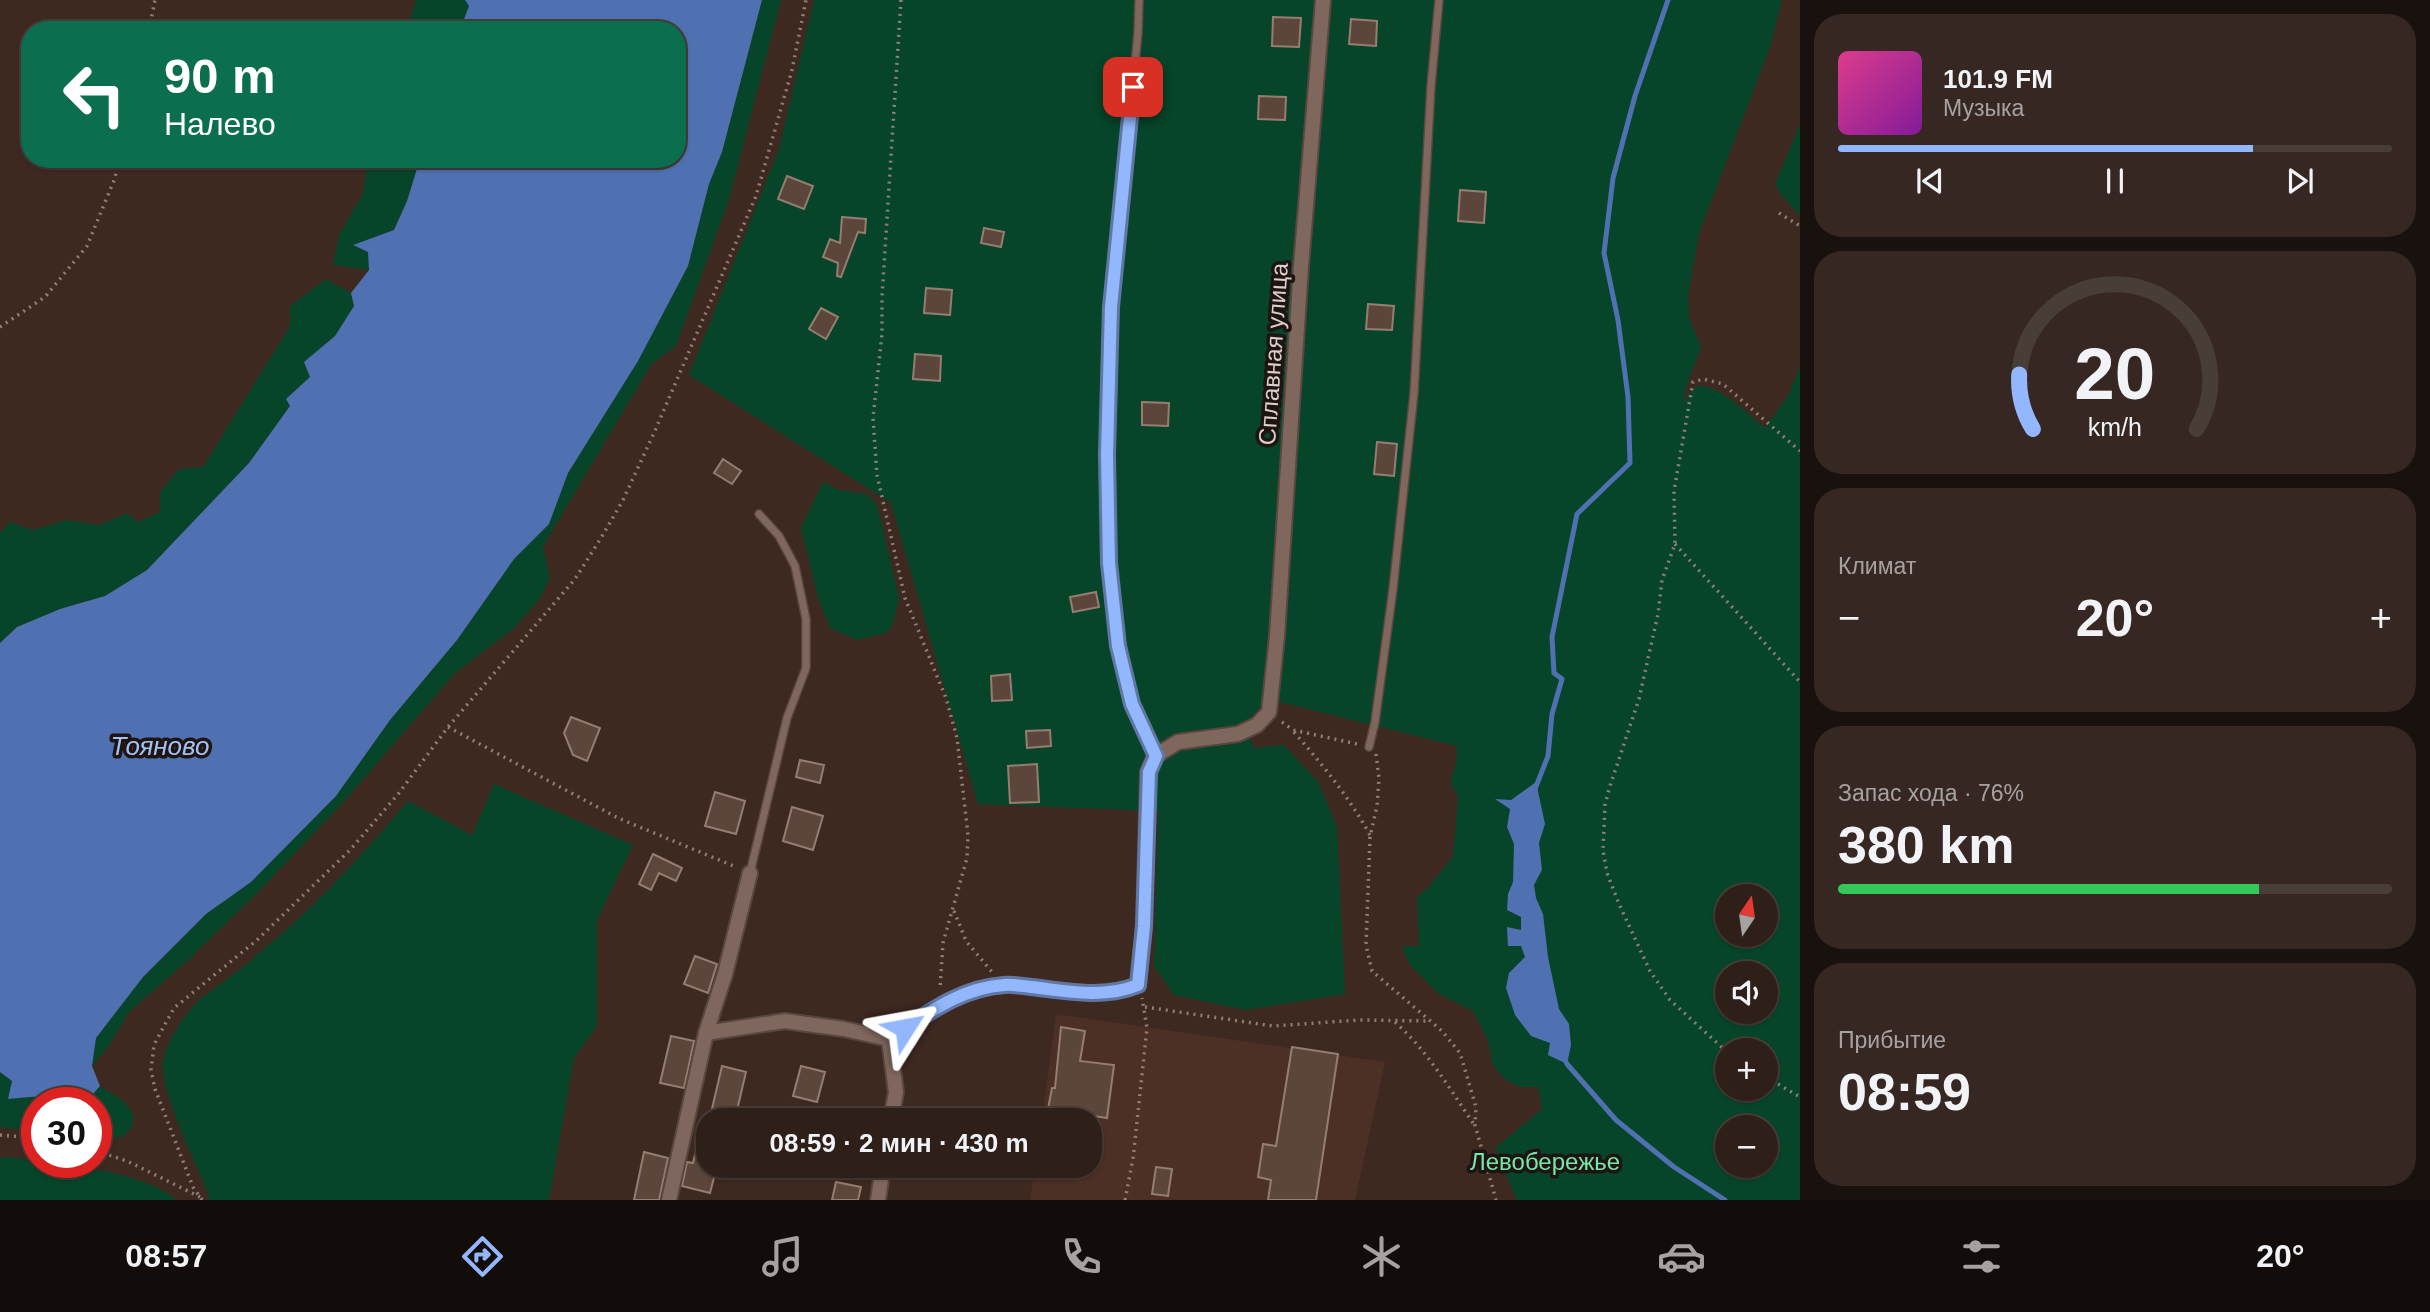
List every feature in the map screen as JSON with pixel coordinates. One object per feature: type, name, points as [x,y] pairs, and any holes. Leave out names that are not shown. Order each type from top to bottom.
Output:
[{"type":"street","name":"Сплавная улица","points":[[1269,712],[1278,623],[1301,266],[1323,0]]},
{"type":"street","points":[[706,1033],[785,1021],[844,1029],[889,1039],[938,1006],[965,992],[1005,985],[1120,993],[1138,985],[1144,926],[1149,772],[1156,756],[1178,742],[1238,734],[1257,725],[1269,712]]},
{"type":"street","points":[[668,1200],[706,1033],[725,974],[750,873]]},
{"type":"street","points":[[889,1039],[896,1092],[893,1108]]},
{"type":"street","points":[[878,1200],[881,1178]]},
{"type":"lane","points":[[1139,0],[1111,307],[1107,454],[1109,563],[1118,646],[1132,704],[1156,756]]},
{"type":"lane","points":[[1369,747],[1375,722],[1393,589],[1414,393],[1431,86],[1439,0]]},
{"type":"lane","points":[[750,873],[787,718],[806,668],[806,619],[795,566],[779,536],[759,514]]},
{"type":"path","points":[[151,21],[155,0]]},
{"type":"path","points":[[201,1198],[193,1186],[153,1080],[151,1070],[154,1045],[174,1008],[257,940],[351,849],[399,793],[448,727],[575,579],[623,500],[736,247],[756,196],[792,69],[806,0]]},
{"type":"path","points":[[901,0],[882,297],[882,334],[873,418],[877,475],[905,598],[946,698],[957,738],[968,835],[967,858],[943,943],[938,1006]]},
{"type":"path","points":[[0,327],[45,297],[87,246],[117,168]]},
{"type":"path","points":[[1779,213],[1800,226]]},
{"type":"path","points":[[1715,1041],[1670,1000],[1650,971],[1607,873],[1603,850],[1605,805],[1639,699],[1658,614],[1662,580],[1675,544],[1674,491],[1693,382],[1703,379],[1723,384],[1800,451]]},
{"type":"path","points":[[1675,544],[1800,682]]},
{"type":"path","points":[[1269,712],[1293,730],[1329,772],[1360,817],[1370,837]]},
{"type":"path","points":[[448,727],[618,818],[750,873]]},
{"type":"path","points":[[1293,730],[1369,747],[1377,756],[1377,806],[1370,837],[1366,946],[1372,971],[1441,1031],[1460,1053],[1476,1107],[1475,1125]]},
{"type":"path","points":[[953,909],[966,942],[1005,985]]},
{"type":"path","points":[[1125,1200],[1133,1159],[1147,1028],[1145,1006],[1138,985]]},
{"type":"path","points":[[1145,1006],[1273,1026],[1359,1020],[1429,1021]]},
{"type":"path","points":[[1393,1021],[1417,1042],[1435,1064],[1475,1125],[1496,1200]]},
{"type":"path","points":[[1778,1084],[1800,1097]]},
{"type":"path","points":[[0,1135],[21,1137]]},
{"type":"path","points":[[112,1156],[201,1198]]},
{"type":"shaded area","points":[[1056,1014],[1385,1062],[1355,1200],[1030,1200],[1033,1178],[1102,1178],[1102,1108],[1044,1108]]},
{"type":"green space","points":[[416,0],[465,0],[469,6],[463,21],[409,21]]},
{"type":"green space","points":[[762,0],[781,0],[729,199],[676,346],[652,363],[543,546],[550,578],[538,601],[513,629],[455,673],[340,806],[258,892],[185,963],[129,1012],[110,1044],[92,1066],[96,1038],[143,977],[206,914],[251,882],[336,796],[390,720],[457,640],[514,559],[549,524],[568,473],[638,361],[688,266],[709,184],[722,152]]},
{"type":"green space","name":"Левобережье","points":[[814,0],[1782,0],[1770,47],[1699,233],[1688,296],[1689,318],[1701,347],[1688,382],[1684,403],[1696,387],[1712,388],[1732,400],[1765,428],[1789,394],[1800,366],[1800,1200],[1517,1200],[1495,1148],[1542,1109],[1538,1087],[1521,1087],[1507,1081],[1493,1066],[1487,1038],[1473,1011],[1439,994],[1409,964],[1402,946],[1419,946],[1417,897],[1429,887],[1453,856],[1458,797],[1450,781],[1456,764],[1457,746],[1268,699],[1244,725],[1254,748],[1284,745],[1319,783],[1337,827],[1345,994],[1246,1010],[1174,995],[1154,966],[1158,811],[978,804],[891,503],[689,375],[779,149]]},
{"type":"green space","points":[[1800,124],[1800,215],[1781,195],[1775,184]]},
{"type":"green space","points":[[367,168],[417,168],[394,230],[354,245],[368,252],[369,270],[333,265],[339,235],[363,193]]},
{"type":"green space","points":[[326,279],[351,293],[354,306],[335,336],[305,362],[310,377],[286,399],[290,406],[249,463],[147,570],[105,596],[60,609],[17,627],[0,643],[0,533],[10,522],[33,530],[66,520],[99,525],[127,513],[138,522],[160,512],[160,492],[179,469],[203,467],[290,326],[290,306]]},
{"type":"green space","points":[[823,482],[839,490],[867,494],[877,504],[899,598],[893,624],[887,633],[857,640],[830,628],[818,598],[801,528]]},
{"type":"green space","points":[[494,784],[633,845],[597,920],[597,1026],[574,1058],[549,1200],[206,1200],[210,1197],[173,1109],[163,1074],[167,1047],[183,1019],[201,998],[249,962],[313,904],[362,854],[408,801],[472,835]]},
{"type":"green space","points":[[0,1072],[12,1081],[8,1099],[21,1098],[21,1129],[0,1127]]},
{"type":"green space","points":[[112,1094],[124,1101],[134,1115],[131,1129],[120,1138],[112,1138]]},
{"type":"green space","points":[[0,1158],[21,1159],[21,1178],[112,1178],[112,1173],[142,1181],[177,1200],[0,1200]]},
{"type":"water","name":"Тояново","points":[[465,0],[762,0],[722,152],[709,184],[688,266],[638,361],[568,473],[549,524],[514,559],[457,640],[390,720],[336,796],[251,882],[206,914],[143,977],[96,1038],[92,1066],[100,1086],[21,1087],[21,1098],[8,1099],[12,1081],[0,1072],[0,643],[17,627],[60,609],[105,596],[147,570],[249,463],[290,406],[286,399],[310,377],[304,362],[335,336],[354,306],[351,293],[369,270],[368,252],[353,245],[394,230],[417,168],[686,168],[686,21],[463,21],[469,6]]},
{"type":"water","points":[[1536,782],[1545,824],[1539,843],[1542,870],[1534,885],[1543,914],[1548,957],[1559,1009],[1569,1024],[1571,1045],[1567,1064],[1548,1055],[1550,1043],[1531,1036],[1515,1015],[1506,988],[1509,973],[1525,957],[1521,946],[1508,946],[1507,927],[1521,930],[1521,917],[1507,910],[1508,894],[1513,882],[1514,844],[1507,827],[1510,809],[1495,799],[1511,800]]},
{"type":"building","points":[[1273,17],[1301,18],[1299,47],[1272,46]]},
{"type":"building","points":[[1351,19],[1377,21],[1376,46],[1349,44]]},
{"type":"building","points":[[1259,96],[1286,97],[1285,120],[1258,119]]},
{"type":"building","points":[[787,176],[813,186],[804,209],[778,199]]},
{"type":"building","points":[[1460,190],[1486,192],[1484,223],[1458,221]]},
{"type":"building","points":[[842,217],[866,219],[865,233],[858,232],[841,277],[837,276],[838,263],[823,257],[830,239],[840,243]]},
{"type":"building","points":[[984,228],[1004,232],[1001,247],[981,243]]},
{"type":"building","points":[[926,288],[952,290],[950,315],[924,313]]},
{"type":"building","points":[[1368,304],[1394,306],[1392,330],[1366,329]]},
{"type":"building","points":[[821,308],[838,317],[826,339],[809,329]]},
{"type":"building","points":[[915,354],[941,356],[940,381],[913,379]]},
{"type":"building","points":[[1142,402],[1169,403],[1168,426],[1142,425]]},
{"type":"building","points":[[1377,442],[1397,444],[1394,476],[1374,474]]},
{"type":"building","points":[[723,459],[741,471],[732,484],[714,473]]},
{"type":"building","points":[[1096,592],[1099,607],[1073,612],[1070,597]]},
{"type":"building","points":[[1010,674],[1012,700],[992,701],[991,676]]},
{"type":"building","points":[[571,717],[600,728],[587,761],[573,755],[564,733]]},
{"type":"building","points":[[1050,730],[1051,746],[1027,748],[1026,731]]},
{"type":"building","points":[[800,760],[824,765],[820,783],[796,777]]},
{"type":"building","points":[[1037,764],[1039,802],[1010,803],[1008,766]]},
{"type":"building","points":[[715,792],[745,801],[736,834],[705,826]]},
{"type":"building","points":[[792,807],[823,816],[813,850],[783,841]]},
{"type":"building","points":[[653,854],[682,868],[676,881],[659,873],[651,890],[639,884]]},
{"type":"building","points":[[695,956],[717,964],[708,993],[684,984]]},
{"type":"building","points":[[1061,1027],[1085,1031],[1080,1061],[1114,1065],[1107,1118],[1102,1117],[1102,1108],[1048,1108],[1052,1088],[1055,1088]]},
{"type":"building","points":[[671,1036],[694,1041],[684,1088],[660,1083]]},
{"type":"building","points":[[1292,1047],[1338,1054],[1316,1200],[1268,1200],[1271,1180],[1258,1177],[1263,1144],[1276,1146]]},
{"type":"building","points":[[722,1066],[746,1072],[738,1108],[712,1108]]},
{"type":"building","points":[[801,1066],[825,1072],[817,1102],[793,1096]]},
{"type":"building","points":[[696,1150],[696,1178],[714,1178],[710,1193],[682,1186],[687,1162],[693,1163]]},
{"type":"building","points":[[644,1152],[668,1158],[659,1200],[634,1200]]},
{"type":"building","points":[[1156,1167],[1172,1169],[1168,1196],[1152,1194]]},
{"type":"building","points":[[836,1182],[861,1187],[858,1200],[832,1200]]},
{"type":"waterway","points":[[1535,789],[1548,756],[1552,714],[1562,679],[1554,673],[1552,637],[1577,514],[1630,463],[1628,397],[1618,320],[1604,253],[1613,178],[1635,96],[1668,0]]},
{"type":"waterway","points":[[1564,1058],[1616,1120],[1674,1167],[1725,1200]]},
{"type":"route","points":[[905,1028],[965,992],[1005,985],[1120,993],[1138,985],[1144,926],[1149,772],[1156,756],[1132,704],[1118,646],[1109,563],[1107,454],[1111,307],[1133,87]]}]
